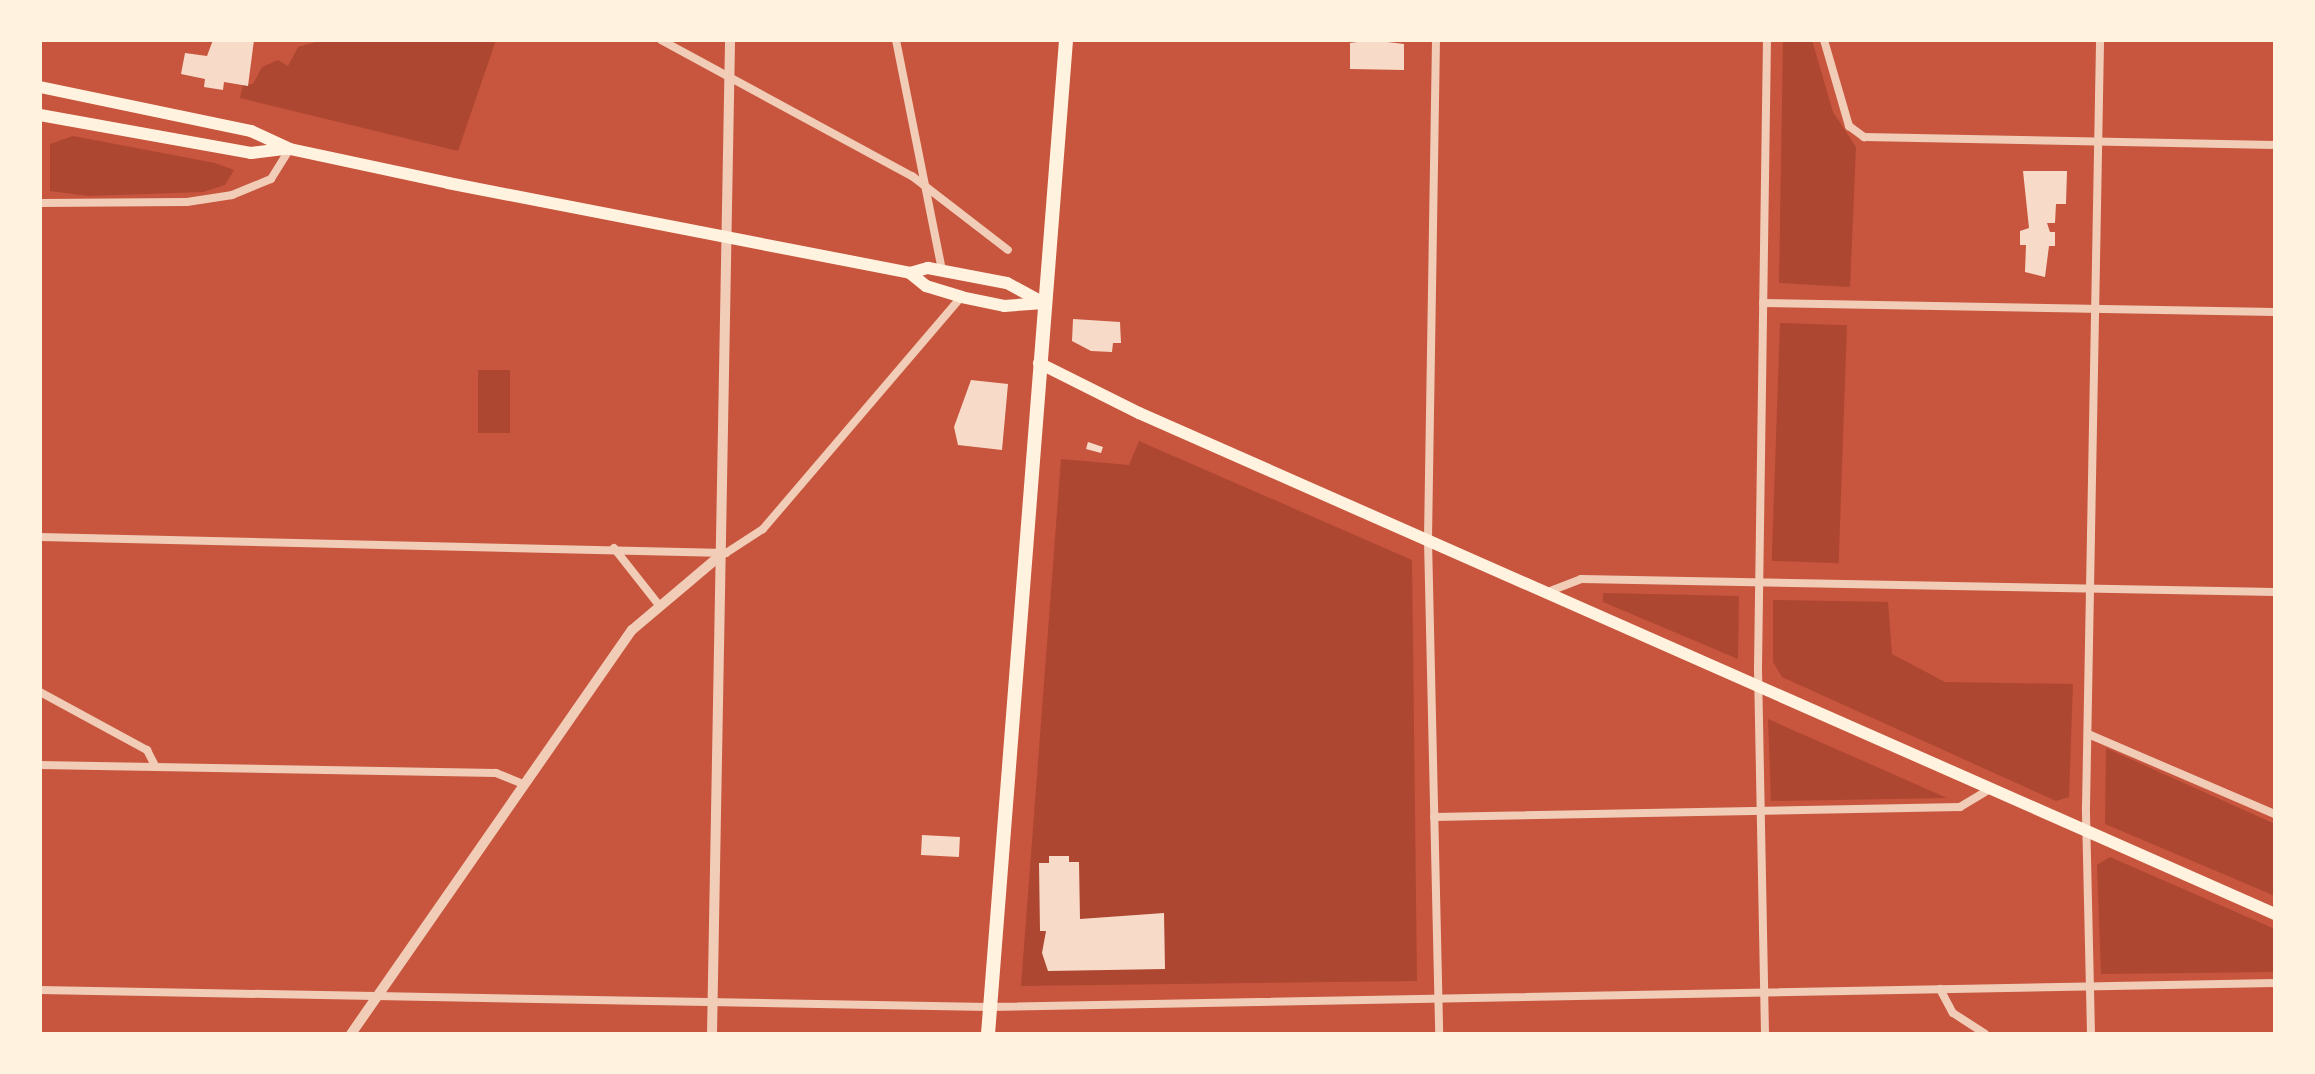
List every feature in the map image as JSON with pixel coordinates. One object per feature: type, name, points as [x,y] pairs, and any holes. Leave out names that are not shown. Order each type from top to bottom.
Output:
[{"type":"highway","points":[[988,1034],[1066,40]]},
{"type":"main road","points":[[40,87],[251,131],[290,149],[727,239],[910,273],[942,271],[1007,283],[1044,303]]},
{"type":"main road","points":[[40,115],[251,153],[290,149]]},
{"type":"main road","points":[[910,273],[926,286],[961,297],[1004,306],[1044,303]]},
{"type":"main road","points":[[1039,363],[1139,413],[1545,594],[2275,914]]},
{"type":"street","points":[[661,40],[928,186],[1008,250]]},
{"type":"street","points":[[712,1034],[730,40]]},
{"type":"street","points":[[896,40],[928,186],[942,271]]},
{"type":"street","points":[[1436,40],[1428,540],[1439,1034]]},
{"type":"street","points":[[1765,1034],[1758,582],[1767,40]]},
{"type":"street","points":[[1824,40],[1847,120],[1864,137],[2275,145]]},
{"type":"street","points":[[2091,1034],[2087,832],[2100,40]]},
{"type":"street","points":[[40,203],[221,197],[265,184],[282,167],[290,149]]},
{"type":"street","points":[[351,1034],[606,664],[658,604],[722,554],[744,545],[763,529],[961,297]]},
{"type":"street","points":[[1763,303],[2275,312]]},
{"type":"street","points":[[40,537],[614,548],[722,554]]},
{"type":"street","points":[[614,548],[658,604]]},
{"type":"street","points":[[1545,594],[1581,579],[2275,592]]},
{"type":"street","points":[[40,692],[147,750],[155,766]]},
{"type":"street","points":[[2088,734],[2275,814]]},
{"type":"street","points":[[40,765],[496,773],[523,784]]},
{"type":"street","points":[[1434,817],[1960,807],[1990,789]]},
{"type":"street","points":[[40,990],[989,1007],[2273,982]]},
{"type":"street","points":[[1940,989],[1953,1013],[1985,1034]]},
{"type":"shaded area","points":[[323,40],[496,40],[458,151],[240,98],[243,85],[253,84],[262,67],[278,60],[288,66],[298,47]]},
{"type":"shaded area","points":[[1783,40],[1812,40],[1833,112],[1856,147],[1850,287],[1779,283]]},
{"type":"shaded area","points":[[73,136],[215,163],[234,170],[225,185],[203,192],[88,196],[50,191],[50,144]]},
{"type":"shaded area","points":[[1780,323],[1847,325],[1839,563],[1772,561]]},
{"type":"shaded area","points":[[478,370],[510,370],[510,433],[478,433]]},
{"type":"shaded area","points":[[1139,441],[1412,560],[1417,981],[1021,986],[1061,459],[1129,465]]},
{"type":"shaded area","points":[[1603,593],[1739,596],[1738,659],[1603,602]]},
{"type":"shaded area","points":[[1773,600],[1888,602],[1892,654],[1945,682],[2073,684],[2069,797],[2056,801],[1782,677],[1773,662]]},
{"type":"shaded area","points":[[1768,719],[1947,798],[1771,801]]},
{"type":"shaded area","points":[[2106,748],[2275,824],[2275,896],[2105,824]]},
{"type":"shaded area","points":[[2110,857],[2275,929],[2275,972],[2101,974],[2097,865]]},
{"type":"building","points":[[213,40],[254,40],[248,86],[224,82],[223,90],[204,87],[205,79],[181,74],[185,53],[207,56]]},
{"type":"building","points":[[1371,40],[1404,44],[1404,70],[1350,69],[1350,43]]},
{"type":"building","points":[[2023,171],[2067,171],[2066,204],[2056,204],[2055,223],[2047,223],[2050,232],[2055,232],[2055,246],[2049,246],[2045,277],[2025,272],[2026,245],[2020,245],[2020,231],[2029,228]]},
{"type":"building","points":[[1073,319],[1120,322],[1121,343],[1113,343],[1112,352],[1091,351],[1072,341]]},
{"type":"building","points":[[971,380],[1008,384],[1002,450],[958,445],[954,427]]},
{"type":"building","points":[[1088,442],[1103,447],[1101,453],[1086,449]]},
{"type":"building","points":[[922,835],[960,837],[959,857],[921,855]]},
{"type":"building","points":[[1049,856],[1069,856],[1069,862],[1079,862],[1080,919],[1164,913],[1165,969],[1048,971],[1042,953],[1046,931],[1040,931],[1039,863],[1049,863]]}]
